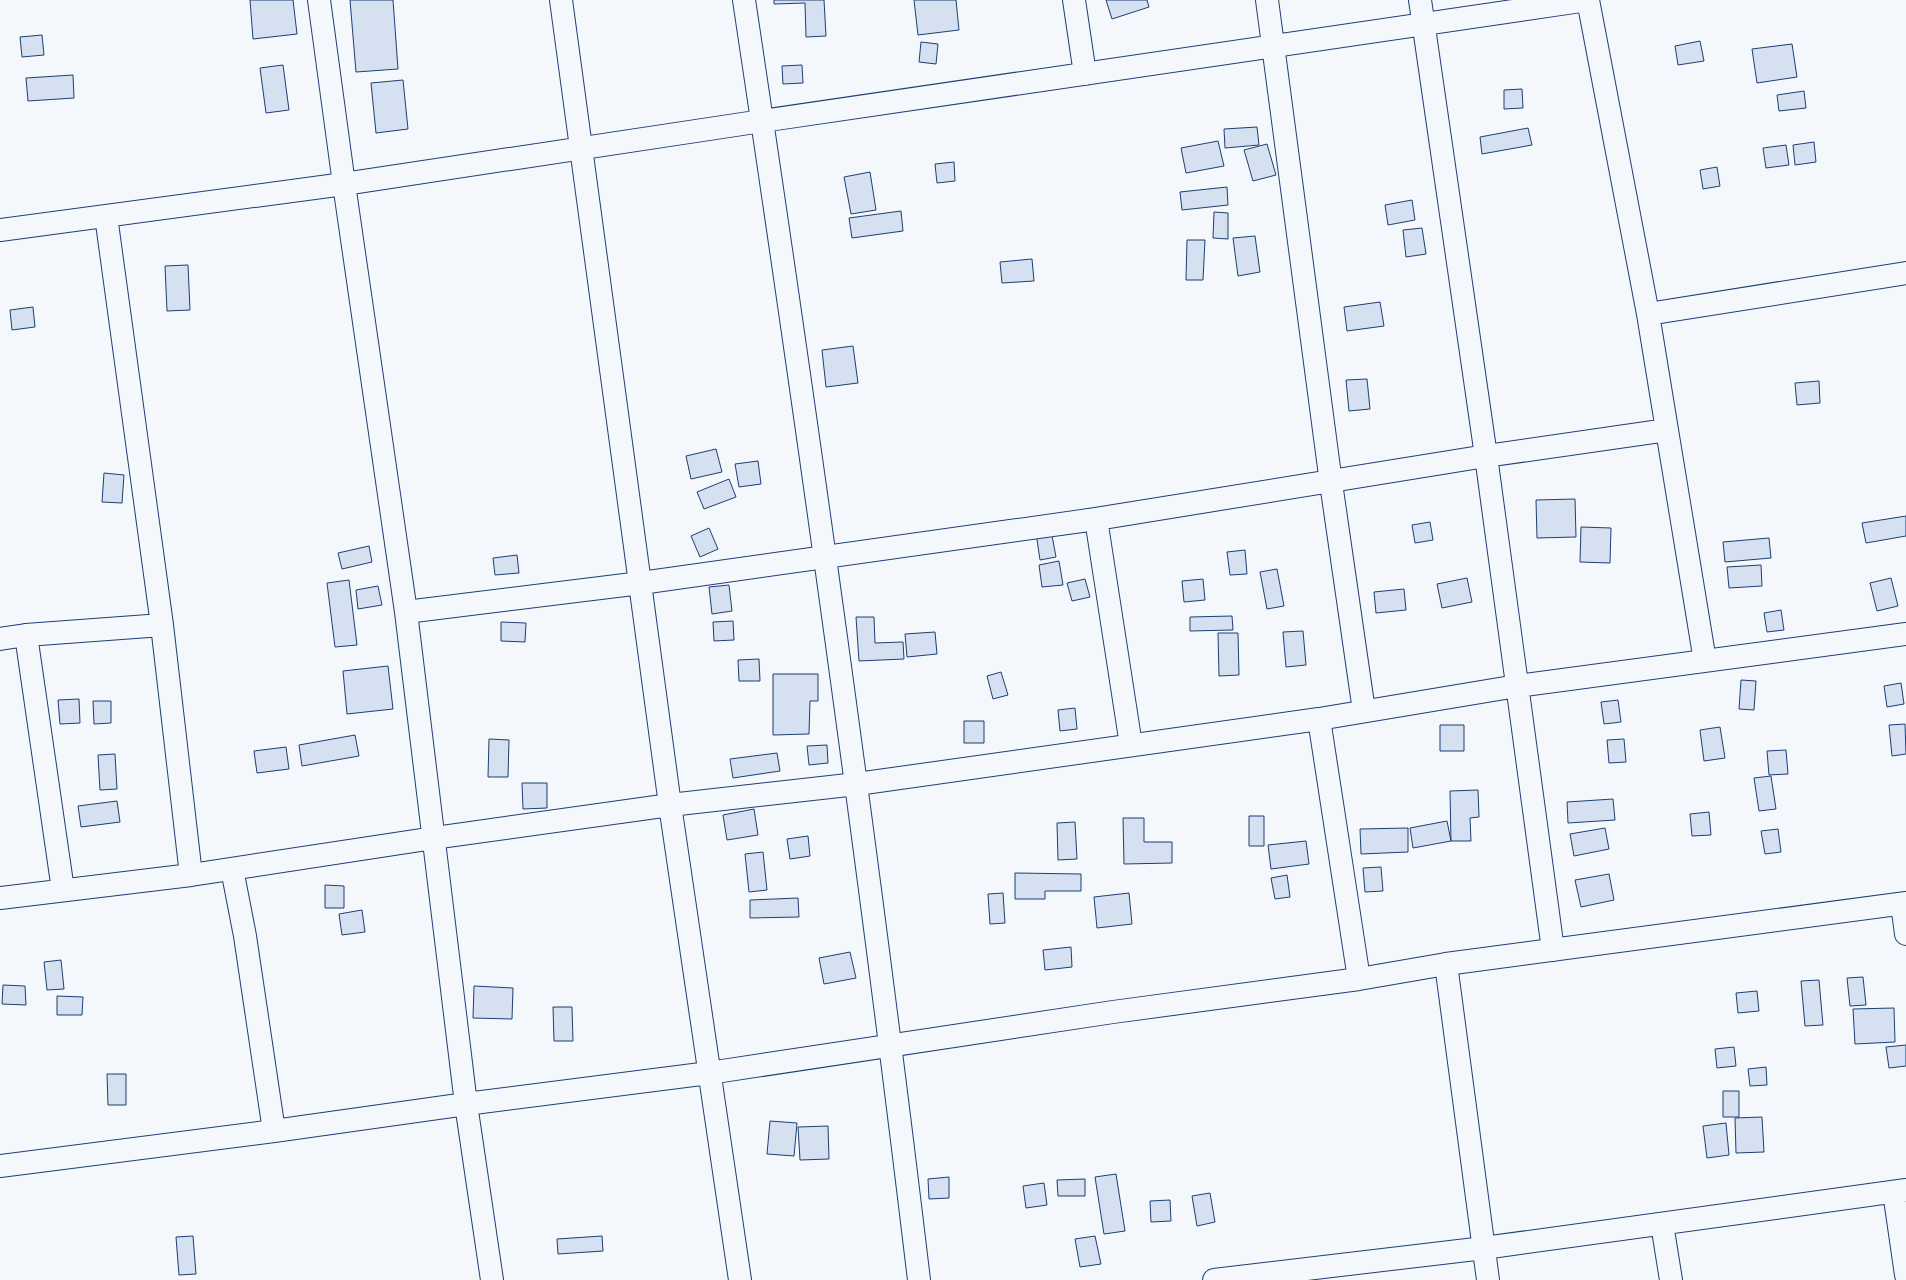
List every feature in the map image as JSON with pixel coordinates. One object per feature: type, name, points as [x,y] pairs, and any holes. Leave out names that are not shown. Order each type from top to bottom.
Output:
[{"type":"street","points":[[319,0],[406,612],[466,1104],[492,1280]]},
{"type":"street","points":[[562,0],[670,805],[740,1280]]},
{"type":"street","points":[[744,0],[857,784],[919,1280]]},
{"type":"street","points":[[1074,0],[1085,74]]},
{"type":"street","points":[[1268,0],[1331,482],[1364,711]]},
{"type":"street","points":[[1420,0],[1486,456],[1553,950]]},
{"type":"street","points":[[0,230],[344,184],[1588,0],[1648,314],[1705,661]]},
{"type":"street","points":[[106,216],[162,625],[191,875]]},
{"type":"street","points":[[1648,314],[1906,273]]},
{"type":"street","points":[[406,612],[641,583],[824,556],[1096,519],[1486,456],[1667,430]]},
{"type":"street","points":[[1096,519],[1131,746]]},
{"type":"street","points":[[0,639],[26,635],[162,625]]},
{"type":"street","points":[[0,898],[191,875],[434,838],[670,805],[857,784],[1320,719],[1517,686],[1906,634]]},
{"type":"street","points":[[26,635],[63,890]]},
{"type":"street","points":[[1320,719],[1359,979]]},
{"type":"street","points":[[232,868],[245,936],[274,1131]]},
{"type":"street","points":[[0,1166],[709,1073],[891,1047],[1113,1012],[1359,979],[1446,964],[1904,903],[1906,934]]},
{"type":"street","points":[[1446,964],[1488,1280]]},
{"type":"street","points":[[1214,1280],[1484,1248],[1900,1191],[1906,1275]]},
{"type":"street","points":[[1662,1224],[1671,1280]]},
{"type":"building","points":[[250,0],[293,0],[297,34],[253,39]]},
{"type":"building","points":[[350,0],[393,0],[398,69],[356,72]]},
{"type":"building","points":[[774,0],[824,0],[826,36],[806,37],[805,3],[774,4]]},
{"type":"building","points":[[914,0],[956,0],[959,30],[918,35]]},
{"type":"building","points":[[1106,0],[1147,0],[1149,7],[1112,19]]},
{"type":"building","points":[[42,35],[44,55],[22,57],[20,37]]},
{"type":"building","points":[[1700,41],[1704,61],[1678,65],[1675,46]]},
{"type":"building","points":[[921,42],[938,44],[936,64],[919,62]]},
{"type":"building","points":[[1792,44],[1797,77],[1757,83],[1752,49]]},
{"type":"building","points":[[283,65],[289,110],[266,113],[260,68]]},
{"type":"building","points":[[802,65],[803,83],[783,84],[782,66]]},
{"type":"building","points":[[73,75],[74,98],[28,101],[26,78]]},
{"type":"building","points":[[403,80],[408,129],[376,133],[371,83]]},
{"type":"building","points":[[1522,89],[1523,108],[1504,109],[1504,90]]},
{"type":"building","points":[[1804,91],[1806,108],[1779,111],[1777,95]]},
{"type":"building","points":[[1257,127],[1259,145],[1225,148],[1224,129]]},
{"type":"building","points":[[1528,128],[1532,145],[1482,154],[1480,137]]},
{"type":"building","points":[[1218,141],[1224,166],[1186,173],[1181,148]]},
{"type":"building","points":[[1814,142],[1816,162],[1795,165],[1793,145]]},
{"type":"building","points":[[1267,144],[1276,175],[1253,181],[1244,150]]},
{"type":"building","points":[[1786,145],[1789,165],[1766,168],[1763,148]]},
{"type":"building","points":[[954,162],[955,181],[937,183],[935,164]]},
{"type":"building","points":[[1717,167],[1720,186],[1703,189],[1700,170]]},
{"type":"building","points":[[870,172],[876,210],[851,214],[844,177]]},
{"type":"building","points":[[1227,187],[1228,205],[1182,210],[1180,192]]},
{"type":"building","points":[[1412,200],[1415,220],[1388,225],[1385,205]]},
{"type":"building","points":[[901,211],[903,231],[852,238],[849,218]]},
{"type":"building","points":[[1214,212],[1228,213],[1228,239],[1213,238]]},
{"type":"building","points":[[1422,228],[1426,254],[1406,257],[1403,230]]},
{"type":"building","points":[[1255,236],[1260,272],[1238,276],[1233,238]]},
{"type":"building","points":[[1187,240],[1205,240],[1203,280],[1186,280]]},
{"type":"building","points":[[1032,259],[1034,281],[1002,283],[1000,262]]},
{"type":"building","points":[[188,265],[190,310],[167,311],[165,266]]},
{"type":"building","points":[[1380,302],[1384,326],[1347,331],[1344,307]]},
{"type":"building","points":[[33,307],[35,327],[12,330],[10,310]]},
{"type":"building","points":[[853,346],[858,383],[826,387],[822,350]]},
{"type":"building","points":[[1367,379],[1370,409],[1349,411],[1346,380]]},
{"type":"building","points":[[1819,381],[1820,403],[1797,405],[1795,383]]},
{"type":"building","points":[[716,449],[722,472],[691,479],[686,456]]},
{"type":"building","points":[[758,461],[761,484],[739,487],[735,464]]},
{"type":"building","points":[[104,473],[124,475],[122,503],[102,502]]},
{"type":"building","points":[[729,479],[736,497],[704,509],[697,492]]},
{"type":"building","points":[[1575,499],[1576,537],[1537,538],[1536,500]]},
{"type":"building","points":[[1906,516],[1906,536],[1866,543],[1862,523]]},
{"type":"building","points":[[1430,522],[1433,540],[1415,543],[1412,525]]},
{"type":"building","points":[[1581,527],[1611,528],[1610,563],[1580,562]]},
{"type":"building","points":[[709,528],[718,549],[700,557],[691,536]]},
{"type":"building","points":[[1051,530],[1056,557],[1040,560],[1036,533]]},
{"type":"building","points":[[1769,538],[1771,558],[1725,562],[1723,542]]},
{"type":"building","points":[[369,546],[372,562],[342,569],[338,553]]},
{"type":"building","points":[[1245,550],[1247,574],[1230,575],[1227,552]]},
{"type":"building","points":[[517,555],[519,573],[495,575],[493,558]]},
{"type":"building","points":[[1059,561],[1063,585],[1042,587],[1039,565]]},
{"type":"building","points":[[1761,565],[1762,586],[1729,588],[1727,567]]},
{"type":"building","points":[[1277,569],[1284,606],[1267,609],[1260,572]]},
{"type":"building","points":[[1467,578],[1472,602],[1442,608],[1437,584]]},
{"type":"building","points":[[1891,578],[1898,606],[1877,611],[1870,583]]},
{"type":"building","points":[[1085,579],[1090,597],[1072,601],[1067,583]]},
{"type":"building","points":[[1203,579],[1205,600],[1184,602],[1182,581]]},
{"type":"building","points":[[349,580],[357,645],[335,647],[327,583]]},
{"type":"building","points":[[729,585],[732,611],[712,614],[709,587]]},
{"type":"building","points":[[378,586],[382,605],[358,609],[356,590]]},
{"type":"building","points":[[1404,589],[1406,610],[1376,613],[1374,592]]},
{"type":"building","points":[[1781,610],[1784,630],[1767,632],[1764,613]]},
{"type":"building","points":[[1232,616],[1233,630],[1190,631],[1190,617]]},
{"type":"building","points":[[856,617],[874,617],[875,643],[903,642],[904,659],[859,661]]},
{"type":"building","points":[[733,621],[734,640],[714,641],[713,622]]},
{"type":"building","points":[[501,622],[526,623],[525,642],[501,641]]},
{"type":"building","points":[[1303,631],[1306,665],[1286,667],[1283,632]]},
{"type":"building","points":[[935,632],[937,654],[907,657],[905,634]]},
{"type":"building","points":[[1218,633],[1238,633],[1239,675],[1219,676]]},
{"type":"building","points":[[759,659],[760,681],[739,681],[738,660]]},
{"type":"building","points":[[388,666],[393,709],[347,714],[343,671]]},
{"type":"building","points":[[1001,672],[1008,695],[993,699],[987,676]]},
{"type":"building","points":[[773,674],[818,674],[818,701],[810,701],[809,734],[773,735]]},
{"type":"building","points":[[1741,680],[1756,681],[1754,710],[1739,709]]},
{"type":"building","points":[[1901,683],[1904,704],[1887,707],[1884,686]]},
{"type":"building","points":[[79,699],[80,723],[60,724],[58,700]]},
{"type":"building","points":[[1618,700],[1621,722],[1604,724],[1601,702]]},
{"type":"building","points":[[93,701],[111,701],[111,723],[94,724]]},
{"type":"building","points":[[1075,708],[1077,729],[1060,731],[1058,710]]},
{"type":"building","points":[[964,721],[984,721],[984,743],[964,743]]},
{"type":"building","points":[[1905,724],[1906,754],[1892,756],[1889,725]]},
{"type":"building","points":[[1440,725],[1464,725],[1464,751],[1440,751]]},
{"type":"building","points":[[1720,727],[1725,758],[1704,761],[1700,730]]},
{"type":"building","points":[[355,735],[359,756],[302,766],[299,745]]},
{"type":"building","points":[[489,739],[509,740],[508,777],[488,777]]},
{"type":"building","points":[[1624,739],[1626,762],[1609,763],[1607,740]]},
{"type":"building","points":[[827,745],[828,763],[809,765],[807,746]]},
{"type":"building","points":[[286,747],[289,769],[257,773],[254,751]]},
{"type":"building","points":[[1786,750],[1788,774],[1769,775],[1767,751]]},
{"type":"building","points":[[777,753],[780,771],[733,778],[730,759]]},
{"type":"building","points":[[115,754],[117,789],[100,790],[98,755]]},
{"type":"building","points":[[1771,776],[1776,809],[1759,811],[1754,778]]},
{"type":"building","points":[[522,783],[547,783],[547,808],[523,809]]},
{"type":"building","points":[[1478,790],[1479,817],[1470,818],[1471,841],[1451,841],[1450,791]]},
{"type":"building","points":[[1613,799],[1615,820],[1568,823],[1567,802]]},
{"type":"building","points":[[117,801],[120,822],[81,827],[78,806]]},
{"type":"building","points":[[754,809],[758,835],[727,840],[723,815]]},
{"type":"building","points":[[1709,812],[1711,835],[1692,836],[1690,814]]},
{"type":"building","points":[[1249,816],[1264,816],[1264,846],[1249,846]]},
{"type":"building","points":[[1123,818],[1144,818],[1144,842],[1172,842],[1172,863],[1124,864]]},
{"type":"building","points":[[1447,821],[1451,841],[1413,848],[1410,828]]},
{"type":"building","points":[[1075,822],[1077,859],[1058,860],[1057,823]]},
{"type":"building","points":[[1408,828],[1408,852],[1361,854],[1360,829]]},
{"type":"building","points":[[1605,828],[1609,849],[1574,856],[1570,834]]},
{"type":"building","points":[[1778,829],[1781,852],[1765,854],[1761,831]]},
{"type":"building","points":[[808,836],[810,856],[790,859],[787,839]]},
{"type":"building","points":[[1306,841],[1309,864],[1271,869],[1268,845]]},
{"type":"building","points":[[763,852],[767,890],[749,892],[745,854]]},
{"type":"building","points":[[1381,867],[1383,891],[1365,892],[1363,868]]},
{"type":"building","points":[[1015,873],[1081,874],[1081,891],[1045,891],[1045,899],[1015,899]]},
{"type":"building","points":[[1609,874],[1614,900],[1581,907],[1575,880]]},
{"type":"building","points":[[1287,875],[1290,897],[1275,899],[1271,878]]},
{"type":"building","points":[[325,885],[344,886],[344,908],[325,908]]},
{"type":"building","points":[[1003,893],[1005,923],[990,924],[988,894]]},
{"type":"building","points":[[1129,893],[1132,924],[1097,928],[1094,897]]},
{"type":"building","points":[[798,898],[799,917],[750,918],[750,900]]},
{"type":"building","points":[[362,910],[365,932],[342,935],[339,914]]},
{"type":"building","points":[[1071,947],[1072,967],[1045,970],[1043,950]]},
{"type":"building","points":[[850,952],[856,978],[824,984],[819,958]]},
{"type":"building","points":[[61,960],[64,989],[47,990],[44,962]]},
{"type":"building","points":[[1863,977],[1866,1005],[1850,1006],[1847,978]]},
{"type":"building","points":[[1819,980],[1823,1025],[1805,1026],[1801,981]]},
{"type":"building","points":[[3,985],[25,986],[26,1005],[2,1004]]},
{"type":"building","points":[[474,986],[513,988],[512,1019],[473,1018]]},
{"type":"building","points":[[1757,991],[1759,1011],[1738,1013],[1736,993]]},
{"type":"building","points":[[57,996],[83,997],[82,1015],[57,1015]]},
{"type":"building","points":[[553,1007],[572,1007],[573,1041],[554,1041]]},
{"type":"building","points":[[1894,1008],[1895,1042],[1855,1044],[1853,1009]]},
{"type":"building","points":[[1906,1045],[1906,1066],[1889,1068],[1886,1047]]},
{"type":"building","points":[[1734,1047],[1736,1066],[1717,1068],[1715,1049]]},
{"type":"building","points":[[1766,1067],[1767,1085],[1750,1086],[1748,1069]]},
{"type":"building","points":[[107,1074],[126,1074],[126,1105],[108,1105]]},
{"type":"building","points":[[1723,1091],[1739,1091],[1739,1117],[1723,1117]]},
{"type":"building","points":[[1762,1117],[1764,1152],[1736,1153],[1735,1118]]},
{"type":"building","points":[[770,1121],[797,1123],[794,1156],[767,1154]]},
{"type":"building","points":[[1726,1123],[1729,1155],[1707,1158],[1703,1126]]},
{"type":"building","points":[[828,1126],[829,1159],[800,1160],[798,1127]]},
{"type":"building","points":[[1116,1174],[1125,1231],[1104,1234],[1095,1177]]},
{"type":"building","points":[[949,1177],[949,1198],[929,1199],[928,1179]]},
{"type":"building","points":[[1085,1179],[1085,1196],[1058,1196],[1057,1180]]},
{"type":"building","points":[[1044,1183],[1047,1205],[1026,1208],[1023,1186]]},
{"type":"building","points":[[1210,1193],[1215,1222],[1197,1226],[1192,1196]]},
{"type":"building","points":[[1170,1200],[1171,1221],[1151,1222],[1150,1201]]},
{"type":"building","points":[[193,1236],[196,1274],[179,1275],[176,1237]]},
{"type":"building","points":[[602,1236],[603,1251],[558,1254],[557,1239]]},
{"type":"building","points":[[1095,1236],[1101,1264],[1080,1267],[1075,1239]]}]
